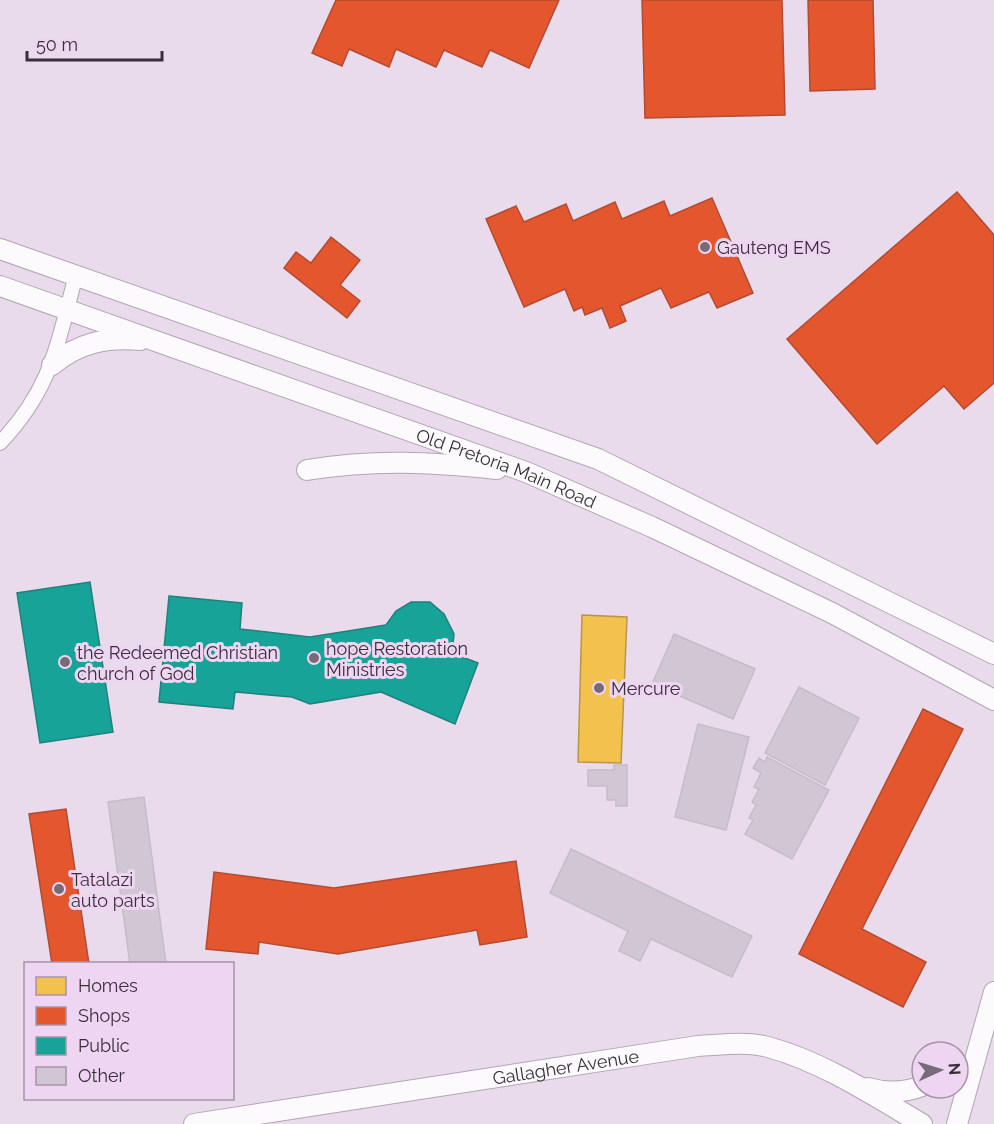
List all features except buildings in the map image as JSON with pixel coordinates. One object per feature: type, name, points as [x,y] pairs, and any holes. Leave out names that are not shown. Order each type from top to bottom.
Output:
[{"type":"main road","name":"Old Pretoria Main Road","points":[[0,249],[598,459],[994,654]]},
{"type":"main road","name":"Old Pretoria Main Road","points":[[0,286],[166,342],[526,472],[652,527],[832,613],[994,700]]},
{"type":"main road","points":[[52,365],[71,351],[93,342],[117,339],[166,342]]},
{"type":"main road","points":[[307,470],[350,463],[395,461],[526,472]]},
{"type":"main road","points":[[957,1124],[994,992]]},
{"type":"main road","points":[[970,1047],[985,1026]]},
{"type":"main road","name":"Gallagher Avenue","points":[[194,1124],[718,1045],[766,1046],[806,1060],[851,1082],[922,1124]]},
{"type":"main road","points":[[851,1082],[879,1091],[910,1090]]},
{"type":"street","points":[[0,443],[32,406],[52,365],[76,275]]},
{"type":"place","name":"Gauteng EMS","points":[[705,247]]},
{"type":"place","name":"hope Restoration Ministries","points":[[314,658]]},
{"type":"place","name":"the Redeemed Christian church of God","points":[[65,662]]},
{"type":"place","name":"Mercure","points":[[599,688]]},
{"type":"place","name":"Tatalazi auto parts","points":[[59,889]]}]
